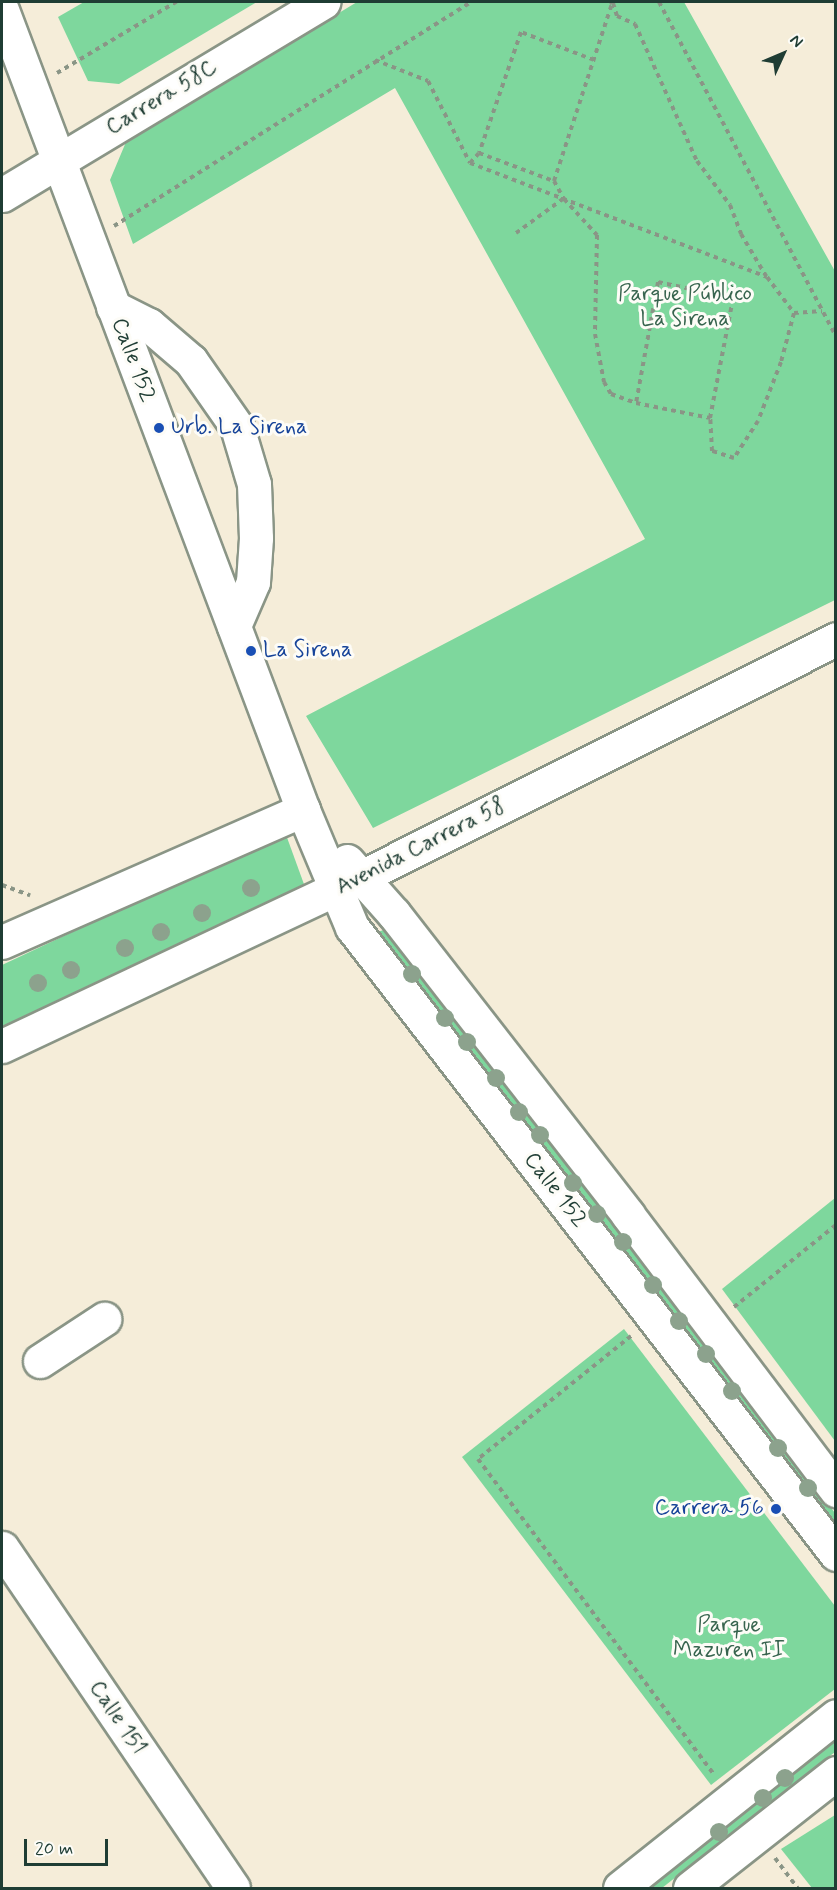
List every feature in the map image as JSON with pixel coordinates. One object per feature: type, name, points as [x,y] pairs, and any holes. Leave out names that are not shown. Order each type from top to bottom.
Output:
[{"type":"street","name":"Carrera 58C","points":[[2,195],[322,2]]},
{"type":"street","name":"Calle 152","points":[[2,10],[303,810],[349,883],[599,1178],[836,1490]]},
{"type":"street","points":[[113,307],[149,325],[191,361],[237,427],[254,484],[256,538],[253,582],[234,626]]},
{"type":"street","name":"Avenida Carrera 58","points":[[2,1046],[349,883],[836,639]]},
{"type":"street","points":[[2,942],[303,810]]},
{"type":"street","name":"Calle 152","points":[[349,883],[352,927],[836,1554]]},
{"type":"street","points":[[40,1362],[104,1319]]},
{"type":"street","name":"Calle 151","points":[[2,1548],[233,1888]]},
{"type":"street","points":[[620,1888],[836,1716]]},
{"type":"street","points":[[690,1888],[836,1773]]},
{"type":"path","points":[[53,75],[176,2]]},
{"type":"path","points":[[112,227],[375,60],[471,2]]},
{"type":"path","points":[[612,2],[617,16],[635,24],[697,161],[730,205],[741,234],[767,277],[794,313]]},
{"type":"path","points":[[554,181],[612,2]]},
{"type":"path","points":[[659,2],[836,337]]},
{"type":"path","points":[[470,163],[478,153],[521,32],[594,60]]},
{"type":"path","points":[[375,60],[429,81],[470,163],[767,277]]},
{"type":"path","points":[[478,153],[554,181],[564,199],[597,235],[595,334],[604,382],[610,394],[636,403],[710,418]]},
{"type":"path","points":[[516,233],[564,199]]},
{"type":"path","points":[[636,403],[658,282],[733,298],[710,418],[712,451],[734,458],[758,421],[794,313]]},
{"type":"path","points":[[794,313],[822,311]]},
{"type":"path","points":[[726,1313],[836,1225]]},
{"type":"path","points":[[634,1334],[478,1459],[733,1799]]},
{"type":"path","points":[[757,1836],[798,1888]]},
{"type":"green space","points":[[84,2],[257,2],[119,84],[88,81],[58,17]]},
{"type":"green space","name":"Parque Público La Sirena","points":[[357,2],[684,2],[836,273],[835,600],[373,828],[306,716],[645,539],[395,88],[133,244],[110,180],[126,142]]},
{"type":"green space","points":[[285,832],[305,887],[2,1034],[2,965]]},
{"type":"green space","points":[[387,929],[835,1513],[835,1531],[374,933]]},
{"type":"green space","points":[[835,1198],[835,1441],[722,1289]]},
{"type":"green space","name":"Parque Mazuren II","points":[[624,1329],[835,1606],[835,1689],[711,1785],[462,1457]]},
{"type":"green space","points":[[835,1731],[835,1752],[662,1888],[636,1888]]},
{"type":"green space","points":[[835,1815],[835,1888],[812,1888],[781,1849]]},
{"type":"place","name":"Urb. La Sirena","points":[[159,428]]},
{"type":"place","name":"La Sirena","points":[[251,651]]},
{"type":"place","name":"Carrera 56","points":[[776,1509]]}]
